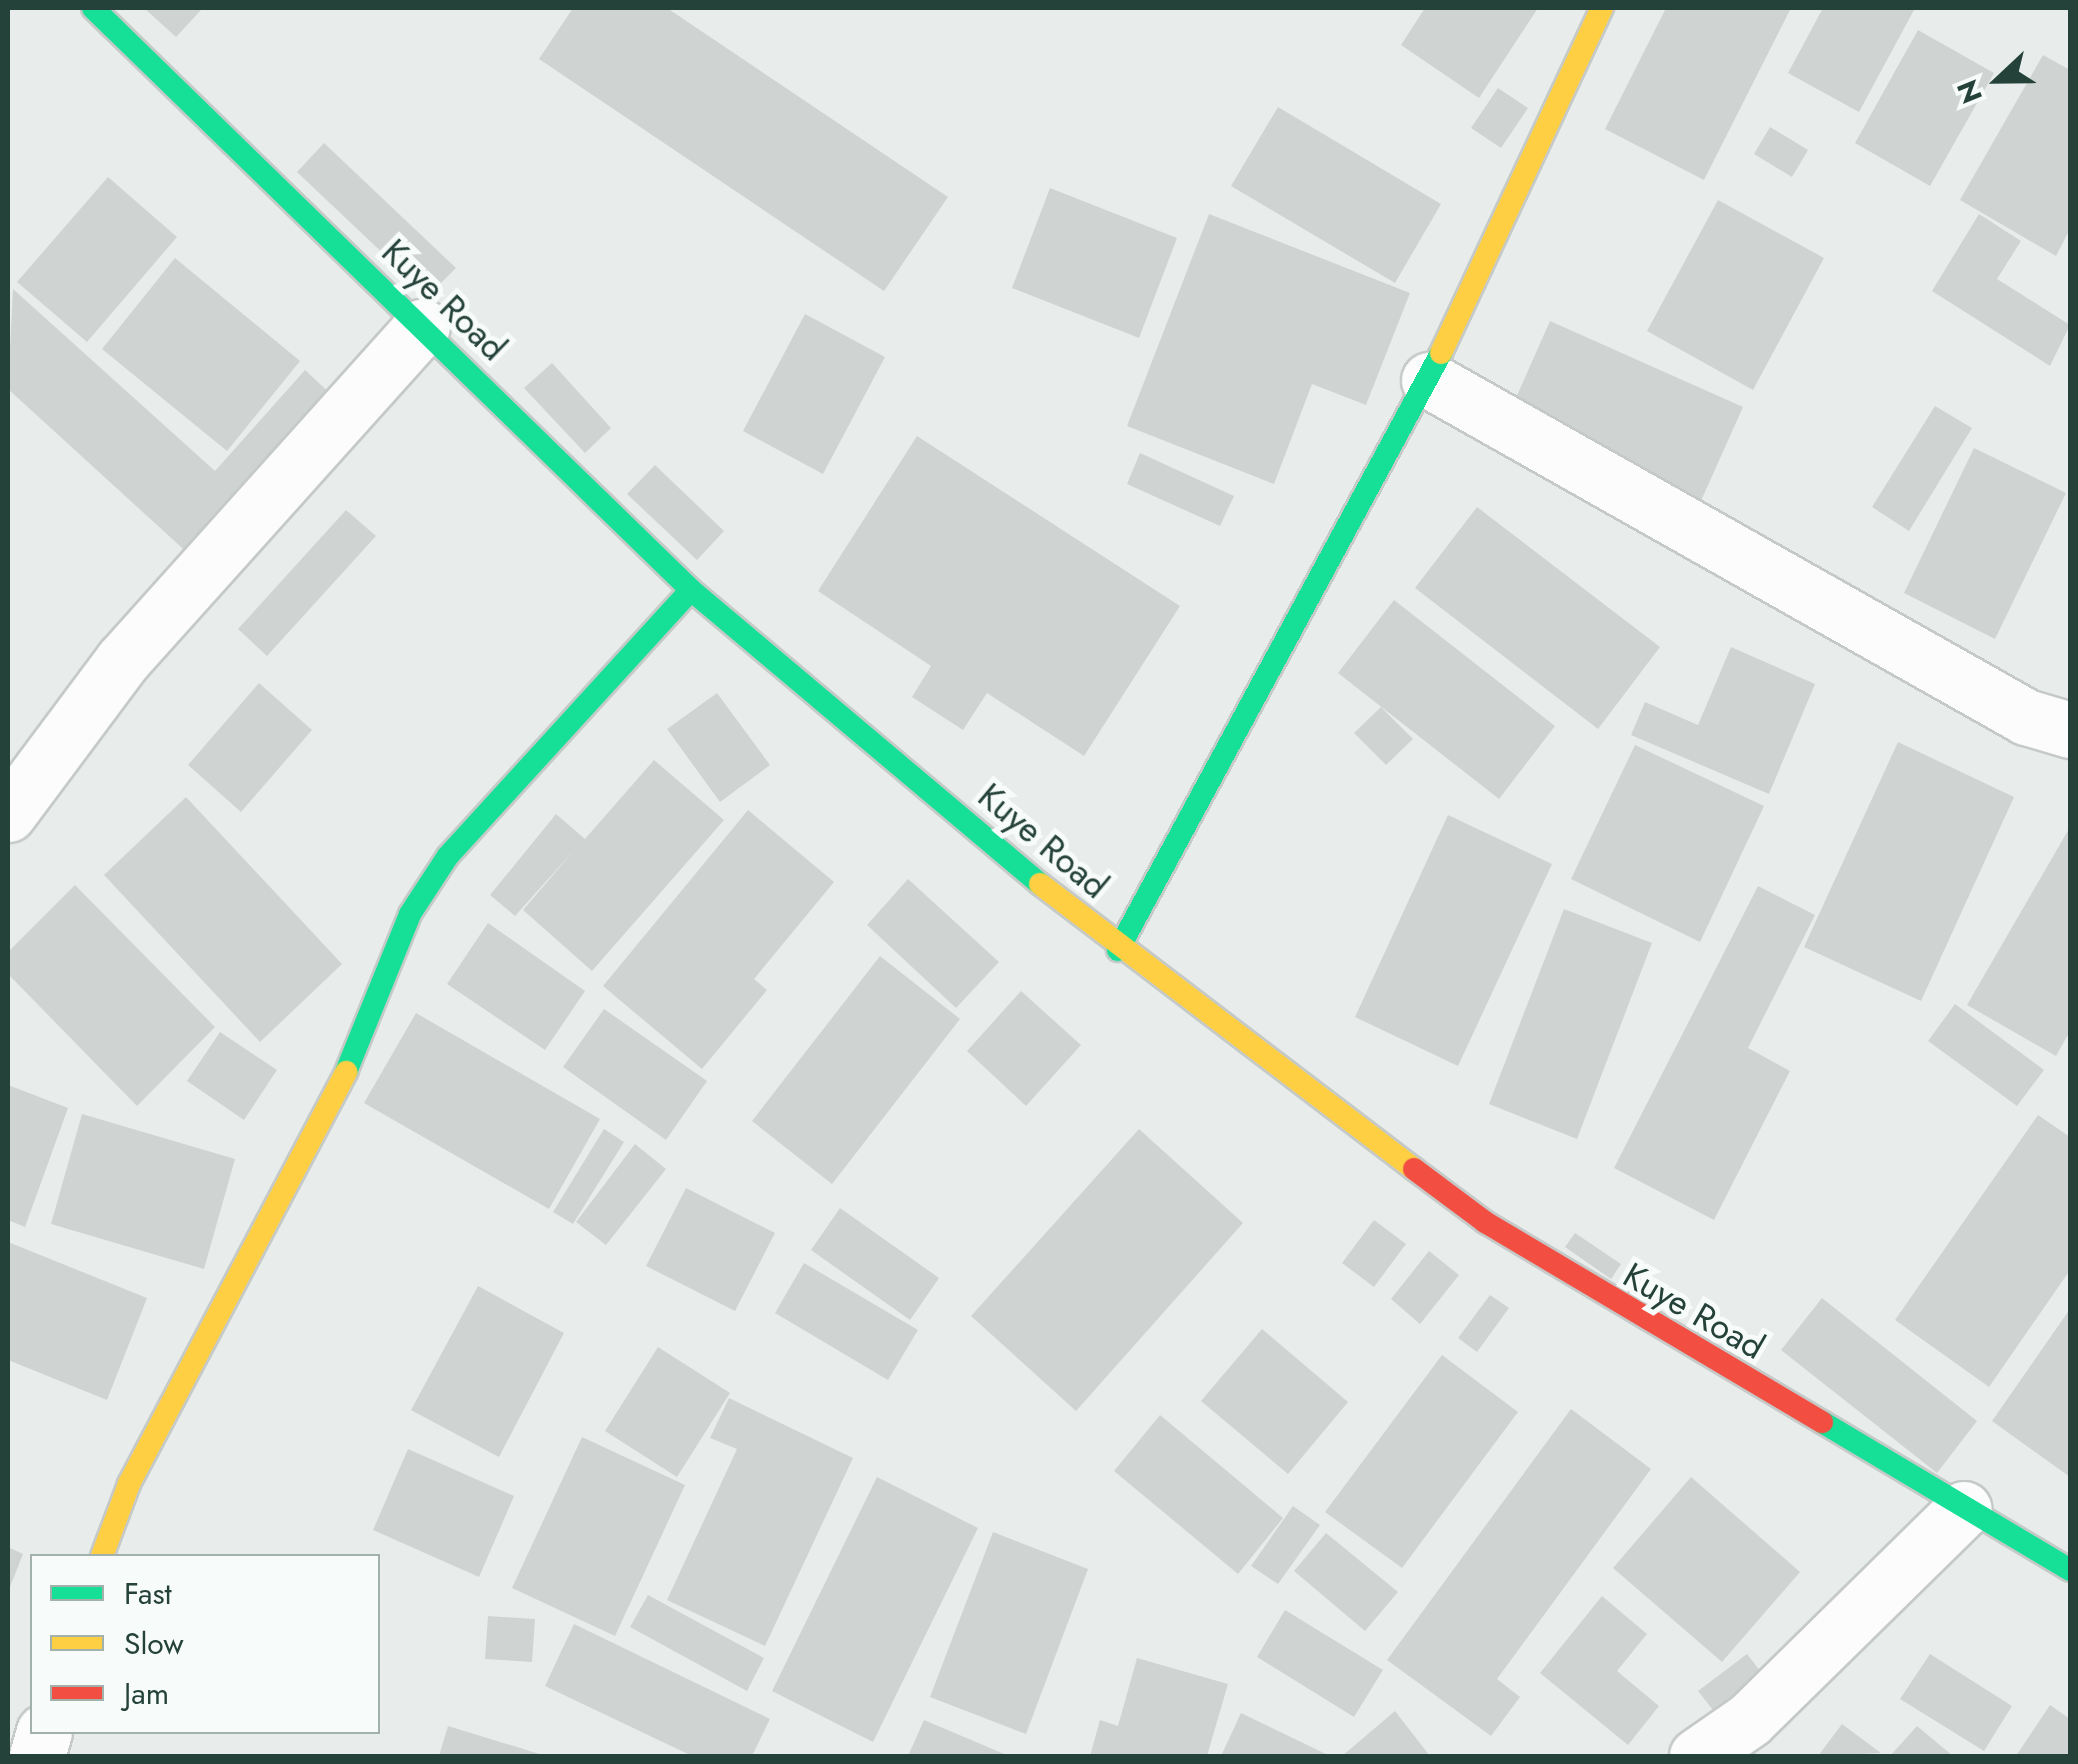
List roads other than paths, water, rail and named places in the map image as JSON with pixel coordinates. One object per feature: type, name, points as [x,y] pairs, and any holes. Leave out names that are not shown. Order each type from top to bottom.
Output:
[{"type":"street","name":"Kuye Road","points":[[93,8],[691,590],[1118,950],[1485,1222],[2070,1570]]},
{"type":"street","points":[[1118,950],[1428,380],[1602,8]]},
{"type":"street","points":[[8,814],[122,661],[422,327]]},
{"type":"street","points":[[1428,380],[2026,717],[2070,730]]},
{"type":"street","points":[[103,1554],[129,1484],[365,1036],[410,914],[448,856],[691,590]]},
{"type":"street","points":[[1697,1756],[1750,1720],[1964,1509]]}]
